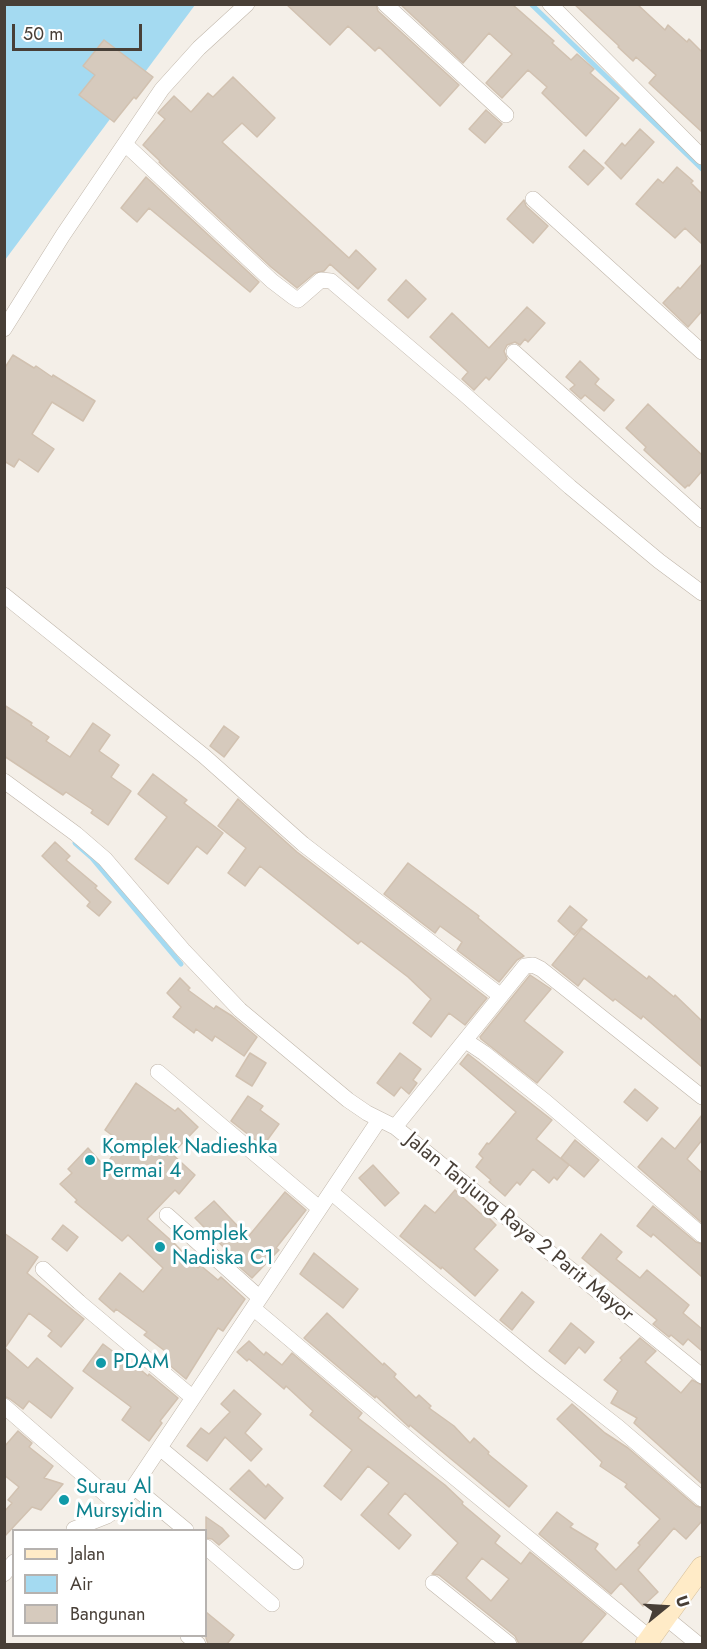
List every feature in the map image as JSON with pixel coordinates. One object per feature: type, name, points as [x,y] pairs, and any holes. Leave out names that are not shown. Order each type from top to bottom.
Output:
[{"type":"street","points":[[4,329],[63,235],[162,90],[183,65],[247,4]]},
{"type":"street","points":[[385,4],[506,115]]},
{"type":"street","points":[[550,4],[702,157]]},
{"type":"street","points":[[125,144],[293,297],[298,300],[321,280],[331,281],[570,487],[659,561],[702,593]]},
{"type":"street","points":[[533,199],[702,352]]},
{"type":"street","points":[[514,352],[702,520]]},
{"type":"street","points":[[4,595],[204,756],[303,844],[501,996]]},
{"type":"street","points":[[4,782],[76,834],[105,859],[183,950],[240,1010],[348,1100],[379,1120],[395,1127]]},
{"type":"street","name":"Jalan Tanjung Raya 2 Parit Mayor","points":[[702,1097],[541,969],[532,965],[525,966],[395,1127],[702,1376]]},
{"type":"street","points":[[466,1041],[546,1102],[702,1235]]},
{"type":"street","points":[[158,1072],[320,1208]]},
{"type":"street","points":[[75,1529],[107,1516],[120,1507],[379,1120]]},
{"type":"street","points":[[331,1192],[436,1281],[618,1427],[702,1499]]},
{"type":"street","points":[[167,1215],[257,1303],[438,1464],[648,1641],[702,1567]]},
{"type":"street","points":[[43,1269],[192,1397]]},
{"type":"street","points":[[4,1406],[120,1507]]},
{"type":"street","points":[[160,1448],[296,1562]]},
{"type":"street","points":[[134,1487],[185,1529]]},
{"type":"street","points":[[207,1548],[272,1604]]},
{"type":"street","points":[[433,1583],[509,1644]]},
{"type":"street","points":[[665,1617],[698,1644]]},
{"type":"water","points":[[5,5],[195,5],[5,260]]},
{"type":"building","points":[[286,4],[376,4],[378,11],[459,85],[440,106],[379,47],[375,51],[348,26],[330,45]]},
{"type":"building","points":[[400,4],[513,5],[554,41],[552,43],[571,60],[577,54],[594,69],[590,73],[619,98],[586,136],[542,93],[547,87],[528,70],[502,98],[486,83],[512,54],[489,33],[463,63]]},
{"type":"building","points":[[574,4],[637,4],[665,30],[668,25],[687,42],[689,39],[702,52],[702,132],[649,83],[656,75],[636,57],[633,61]]},
{"type":"building","points":[[104,40],[153,77],[114,122],[79,95],[95,75],[83,66]]},
{"type":"building","points":[[233,77],[275,118],[257,137],[242,123],[222,142],[349,258],[356,250],[376,269],[358,289],[330,264],[324,271],[315,273],[297,288],[271,267],[143,145],[165,119],[158,113],[174,96],[191,112],[208,93],[213,97]]},
{"type":"building","points":[[486,110],[502,124],[485,143],[469,129]]},
{"type":"building","points":[[640,129],[654,142],[621,179],[605,163],[622,143],[625,146]]},
{"type":"building","points":[[584,150],[604,168],[588,185],[569,167]]},
{"type":"building","points":[[677,167],[693,181],[691,183],[702,194],[702,244],[685,228],[675,238],[636,204],[658,179],[663,183]]},
{"type":"building","points":[[146,177],[259,282],[250,292],[149,208],[137,222],[121,208]]},
{"type":"building","points":[[524,200],[526,206],[548,226],[533,243],[507,219]]},
{"type":"building","points":[[702,264],[702,311],[688,327],[663,303],[678,287],[680,289]]},
{"type":"building","points":[[406,280],[426,299],[408,318],[388,300]]},
{"type":"building","points":[[527,307],[545,323],[528,342],[525,339],[520,345],[515,342],[507,345],[504,351],[507,359],[489,380],[486,377],[474,390],[462,379],[468,372],[430,337],[452,313],[489,348]]},
{"type":"building","points":[[13,355],[52,377],[53,375],[95,401],[83,421],[52,402],[32,434],[54,449],[38,472],[19,459],[14,467],[4,461],[4,369]]},
{"type":"building","points":[[580,361],[599,379],[595,384],[614,400],[604,411],[585,395],[581,399],[570,389],[575,385],[566,377]]},
{"type":"building","points":[[648,404],[702,455],[702,471],[685,488],[644,450],[646,447],[626,428]]},
{"type":"building","points":[[4,705],[32,723],[31,725],[49,737],[46,741],[70,757],[93,723],[110,735],[99,751],[119,765],[111,777],[131,791],[108,825],[91,813],[93,810],[66,792],[63,795],[4,756]]},
{"type":"building","points":[[224,726],[239,737],[224,757],[210,746]]},
{"type":"building","points":[[153,774],[187,800],[184,803],[223,833],[207,854],[197,846],[168,884],[135,859],[167,817],[138,794]]},
{"type":"building","points":[[238,799],[297,852],[487,998],[465,1025],[449,1013],[431,1037],[413,1023],[431,999],[408,977],[361,941],[358,944],[260,866],[245,886],[228,873],[246,848],[218,826]]},
{"type":"building","points":[[55,842],[70,856],[66,860],[97,886],[95,888],[111,902],[99,916],[87,906],[90,902],[42,856]]},
{"type":"building","points":[[408,863],[479,916],[478,918],[524,956],[517,960],[499,982],[457,950],[462,942],[440,926],[435,933],[384,894]]},
{"type":"building","points":[[570,906],[587,920],[574,935],[558,921]]},
{"type":"building","points":[[582,928],[647,979],[649,976],[674,997],[675,995],[702,1021],[702,1067],[643,1016],[641,1019],[615,999],[613,1001],[584,978],[578,986],[552,965]]},
{"type":"building","points":[[530,975],[551,989],[524,1021],[563,1052],[537,1083],[480,1037]]},
{"type":"building","points":[[180,978],[190,988],[188,990],[214,1009],[216,1006],[232,1016],[257,1037],[244,1056],[215,1036],[212,1041],[196,1029],[194,1033],[173,1017],[181,1007],[167,993]]},
{"type":"building","points":[[250,1053],[266,1063],[252,1086],[236,1076]]},
{"type":"building","points":[[400,1053],[421,1069],[413,1080],[417,1083],[409,1094],[401,1087],[394,1096],[377,1083]]},
{"type":"building","points":[[468,1054],[552,1120],[536,1139],[569,1165],[557,1180],[554,1177],[549,1183],[533,1169],[520,1185],[517,1182],[505,1196],[476,1167],[483,1158],[479,1154],[487,1143],[489,1144],[516,1112],[460,1064]]},
{"type":"building","points":[[136,1083],[175,1111],[178,1108],[198,1127],[172,1154],[195,1175],[179,1194],[175,1190],[147,1219],[198,1268],[200,1265],[218,1280],[221,1277],[245,1299],[223,1331],[218,1328],[186,1379],[161,1358],[165,1351],[144,1335],[147,1332],[116,1309],[114,1312],[99,1299],[120,1273],[143,1292],[163,1268],[128,1235],[122,1241],[75,1202],[77,1200],[60,1184],[72,1173],[68,1169],[88,1148],[105,1167],[121,1142],[105,1130]]},
{"type":"building","points":[[635,1089],[658,1108],[647,1121],[624,1102]]},
{"type":"building","points":[[248,1096],[263,1106],[260,1110],[279,1124],[263,1146],[231,1121]]},
{"type":"building","points":[[702,1115],[702,1140],[687,1159],[702,1173],[702,1223],[638,1167],[662,1138],[675,1149]]},
{"type":"building","points":[[575,1140],[599,1160],[584,1177],[561,1158]]},
{"type":"building","points":[[373,1165],[399,1193],[385,1206],[359,1178]]},
{"type":"building","points":[[455,1190],[496,1225],[474,1249],[498,1270],[475,1296],[442,1267],[441,1269],[400,1236],[425,1205],[435,1213]]},
{"type":"building","points":[[285,1192],[306,1210],[276,1248],[279,1250],[252,1278],[234,1262],[236,1260],[195,1218],[214,1201],[248,1237]]},
{"type":"building","points":[[653,1206],[696,1242],[702,1244],[702,1277],[653,1234],[651,1237],[637,1226]]},
{"type":"building","points":[[63,1225],[78,1237],[67,1251],[52,1239]]},
{"type":"building","points":[[4,1233],[38,1257],[27,1273],[84,1319],[61,1347],[48,1336],[52,1331],[29,1313],[5,1348],[28,1368],[37,1358],[73,1388],[51,1418],[29,1401],[23,1409],[4,1396]]},
{"type":"building","points":[[601,1234],[622,1252],[616,1259],[640,1278],[647,1270],[689,1305],[683,1313],[702,1329],[702,1351],[688,1339],[683,1345],[671,1335],[669,1337],[653,1324],[657,1320],[582,1258]]},
{"type":"building","points":[[314,1253],[358,1289],[343,1308],[300,1274]]},
{"type":"building","points":[[522,1292],[534,1302],[512,1330],[500,1320]]},
{"type":"building","points":[[327,1313],[383,1365],[384,1363],[396,1374],[394,1377],[416,1398],[419,1395],[431,1406],[429,1408],[454,1426],[470,1443],[474,1438],[489,1452],[488,1454],[527,1486],[509,1507],[410,1425],[409,1427],[376,1396],[375,1398],[304,1338]]},
{"type":"building","points":[[571,1323],[594,1342],[585,1353],[579,1347],[565,1364],[549,1351]]},
{"type":"building","points":[[640,1338],[656,1351],[645,1362],[681,1393],[692,1380],[702,1385],[702,1484],[634,1423],[637,1418],[611,1403],[618,1391],[604,1380],[622,1360],[620,1358]]},
{"type":"building","points":[[249,1341],[264,1355],[266,1352],[282,1365],[292,1353],[362,1413],[358,1418],[445,1485],[463,1502],[462,1504],[500,1536],[495,1543],[521,1564],[530,1552],[606,1614],[580,1644],[519,1644],[515,1636],[439,1575],[432,1574],[458,1543],[405,1493],[388,1514],[411,1535],[399,1549],[361,1515],[389,1483],[368,1466],[341,1500],[324,1486],[352,1450],[310,1415],[313,1411],[286,1386],[284,1389],[249,1359],[247,1361],[237,1352]],"holes":[[[482,1558],[509,1579],[491,1601],[466,1578]]]},
{"type":"building","points":[[103,1344],[135,1368],[136,1366],[148,1376],[149,1374],[178,1398],[160,1421],[162,1423],[149,1441],[122,1420],[131,1407],[83,1371]]},
{"type":"building","points":[[234,1390],[261,1414],[245,1433],[262,1449],[251,1461],[225,1437],[207,1461],[187,1446],[201,1428],[209,1434],[230,1412],[221,1404]]},
{"type":"building","points":[[572,1404],[696,1506],[702,1508],[702,1521],[686,1539],[674,1528],[638,1570],[658,1592],[643,1606],[621,1583],[611,1594],[539,1534],[557,1512],[573,1524],[570,1527],[598,1544],[595,1549],[616,1570],[640,1545],[638,1543],[660,1519],[625,1487],[627,1484],[600,1466],[602,1462],[557,1419]]},
{"type":"building","points":[[18,1431],[32,1443],[29,1447],[53,1466],[44,1478],[63,1484],[41,1510],[32,1507],[4,1537],[4,1512],[12,1503],[8,1500],[19,1487],[4,1475],[4,1447]]},
{"type":"building","points":[[249,1470],[266,1487],[268,1484],[283,1498],[265,1519],[230,1489]]},
{"type":"building","points":[[206,1517],[229,1536],[219,1545],[207,1538]]},
{"type":"building","points":[[207,1613],[234,1635],[227,1644],[208,1644],[206,1638]]},
{"type":"waterway","points":[[531,4],[702,169]]},
{"type":"waterway","points":[[75,843],[91,857],[181,964]]},
{"type":"place","name":"Komplek Nadieshka Permai 4","points":[[90,1160]]},
{"type":"place","name":"Komplek Nadiska C1","points":[[160,1247]]},
{"type":"place","name":"PDAM","points":[[101,1363]]},
{"type":"place","name":"Surau Al Mursyidin","points":[[64,1500]]}]
